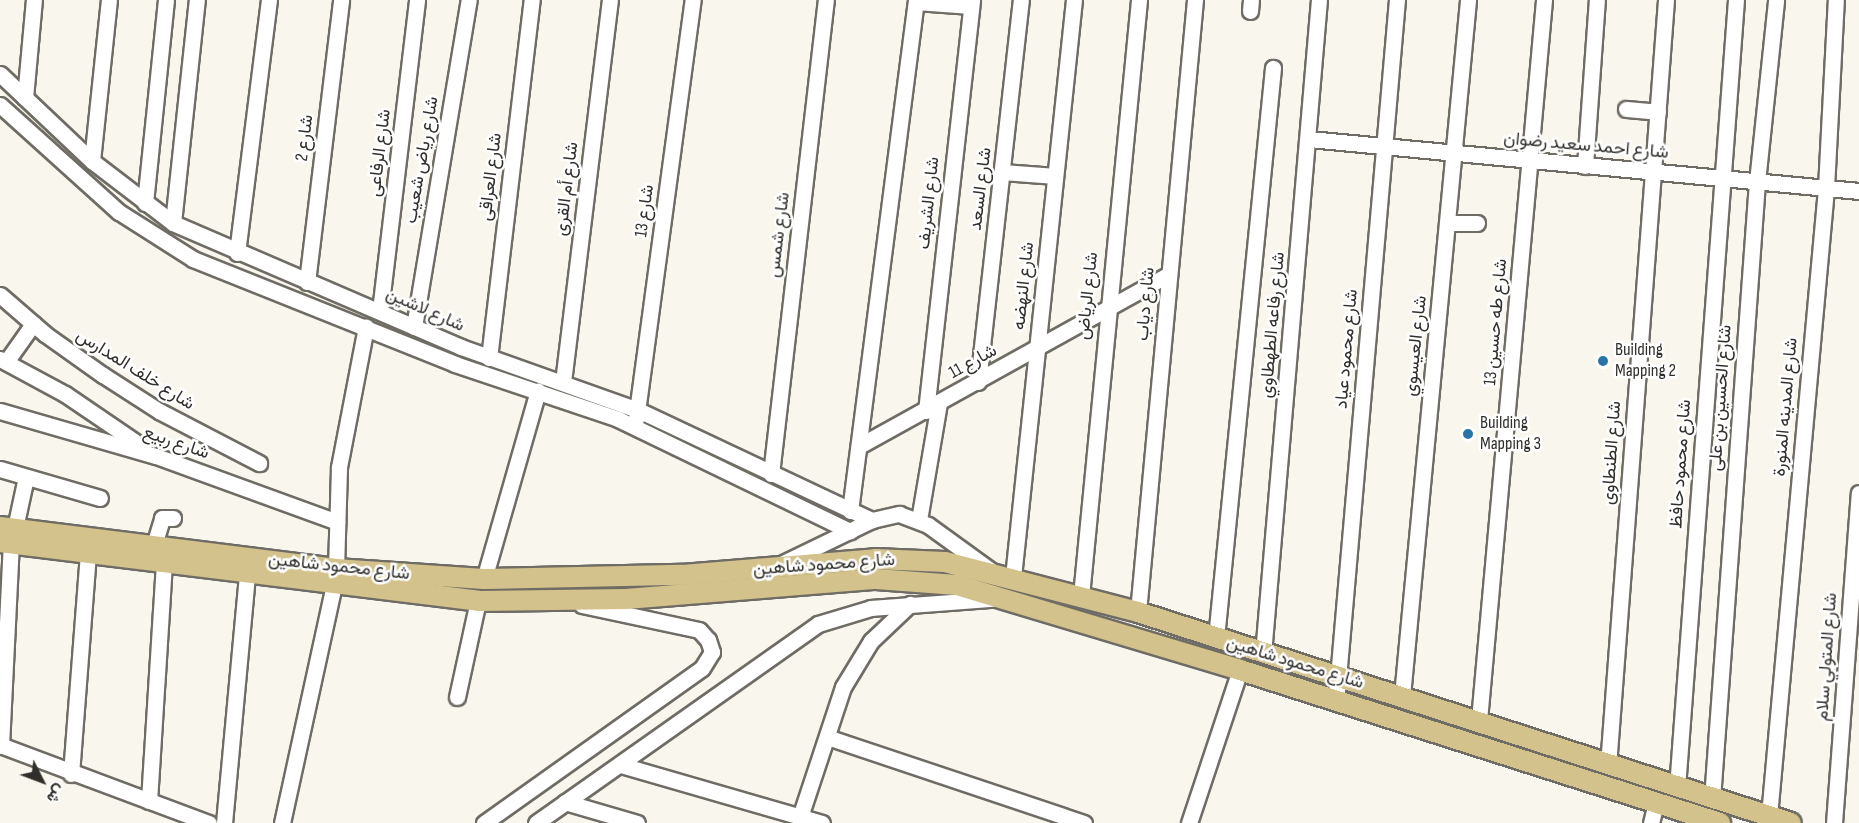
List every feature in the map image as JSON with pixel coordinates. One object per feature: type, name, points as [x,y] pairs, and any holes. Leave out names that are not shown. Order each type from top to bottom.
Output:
[{"type":"main road","name":"شارع محمود شاهين","points":[[6,535],[88,551],[247,575],[484,579],[612,578],[910,559],[1004,575],[1138,612],[1263,654],[1479,720],[1677,788],[1791,823]]},
{"type":"main road","name":"شارع محمود شاهين","points":[[6,535],[154,545],[478,601],[567,602],[876,579],[957,585],[1009,598],[1240,670],[1720,823]]},
{"type":"street","points":[[25,98],[34,0]]},
{"type":"street","points":[[92,161],[109,0]]},
{"type":"street","points":[[119,212],[139,199],[166,0]]},
{"type":"street","points":[[173,223],[197,0]]},
{"type":"street","points":[[237,253],[268,0]]},
{"type":"street","name":"شارع 2","points":[[307,282],[341,0]]},
{"type":"street","name":"شارع الرفاعى","points":[[380,311],[417,0]]},
{"type":"street","name":"شارع رياض شعيب","points":[[414,327],[469,0]]},
{"type":"street","name":"شارع العراقى","points":[[489,358],[532,0]]},
{"type":"street","name":"شارع أم القرى","points":[[563,382],[610,0]]},
{"type":"street","name":"شارع 13","points":[[635,426],[693,0]]},
{"type":"street","name":"شارع شمس","points":[[771,474],[826,0]]},
{"type":"street","name":"شارع السعد","points":[[978,381],[1021,0]]},
{"type":"street","name":"شارع النهضه","points":[[1004,575],[1037,349],[1074,0]]},
{"type":"street","name":"شارع الرياض","points":[[1082,596],[1106,310],[1139,0]]},
{"type":"street","name":"شارع دياب","points":[[1138,612],[1195,0]]},
{"type":"street","name":"شارع رفاعه الطهطاوي","points":[[1263,654],[1309,140],[1319,0]]},
{"type":"street","name":"شارع محمود عياد","points":[[1336,701],[1397,0]]},
{"type":"street","name":"شارع العيسوي","points":[[1401,696],[1467,0]]},
{"type":"street","name":"شارع طه حسين 13","points":[[1479,720],[1544,0]]},
{"type":"street","points":[[1585,166],[1597,0]]},
{"type":"street","name":"شارع الطنطاوى","points":[[1608,765],[1666,0]]},
{"type":"street","name":"شارع محمود حافظ","points":[[1677,788],[1736,0]]},
{"type":"street","name":"شارع الحسين بن على","points":[[1712,799],[1757,182],[1776,0]]},
{"type":"street","name":"شارع المدينه المنورة","points":[[1769,816],[1826,188],[1836,0]]},
{"type":"street","points":[[850,511],[916,1],[971,3]]},
{"type":"street","name":"شارع الشريف","points":[[919,520],[971,3]]},
{"type":"street","points":[[1216,638],[1273,68]]},
{"type":"street","name":"شارع لاشين","points":[[0,74],[92,161],[173,223],[237,253],[380,311],[439,338],[638,410],[826,501],[872,520]]},
{"type":"street","points":[[0,105],[119,212],[193,259],[432,355],[635,426],[850,531]]},
{"type":"street","points":[[1626,109],[1658,112]]},
{"type":"street","name":"شارع احمد سعيد رضوان","points":[[1309,140],[1859,192]]},
{"type":"street","points":[[1003,171],[1055,176]]},
{"type":"street","points":[[1447,223],[1477,224]]},
{"type":"street","name":"شارع 11","points":[[859,446],[1168,275]]},
{"type":"street","name":"شارع خلف المدارس","points":[[0,295],[33,324],[159,411],[259,463]]},
{"type":"street","points":[[33,324],[3,361],[65,394],[156,456]]},
{"type":"street","points":[[282,823],[335,577],[343,440],[366,327]]},
{"type":"street","points":[[432,355],[439,338]]},
{"type":"street","points":[[484,579],[538,391]]},
{"type":"street","name":"شارع ربيع","points":[[0,411],[156,456],[337,522]]},
{"type":"street","points":[[0,469],[100,498]]},
{"type":"street","points":[[26,477],[6,535],[1,746],[71,774],[209,823]]},
{"type":"street","name":"شارع المتولي سلام","points":[[1834,823],[1859,493]]},
{"type":"street","points":[[818,516],[826,501]]},
{"type":"street","points":[[773,568],[888,514],[919,520],[1004,575]]},
{"type":"street","points":[[154,545],[162,518],[173,518]]},
{"type":"street","points":[[71,774],[88,551]]},
{"type":"street","points":[[149,801],[164,562]]},
{"type":"street","points":[[224,823],[247,575]]},
{"type":"street","points":[[536,823],[818,624],[862,610],[910,604],[1009,598]]},
{"type":"street","points":[[457,698],[478,601]]},
{"type":"street","points":[[484,823],[702,668],[712,652],[708,640],[699,630],[567,602]]},
{"type":"street","points":[[800,817],[826,736],[856,663],[877,634],[910,604]]},
{"type":"street","points":[[1189,823],[1240,670]]},
{"type":"street","points":[[826,736],[1084,823]]},
{"type":"street","points":[[621,765],[822,823]]},
{"type":"street","points":[[565,802],[637,823]]},
{"type":"street","points":[[1651,823],[1656,803]]},
{"type":"place","name":"Building Mapping 2","points":[[1603,361]]},
{"type":"place","name":"Building Mapping 3","points":[[1468,434]]}]
